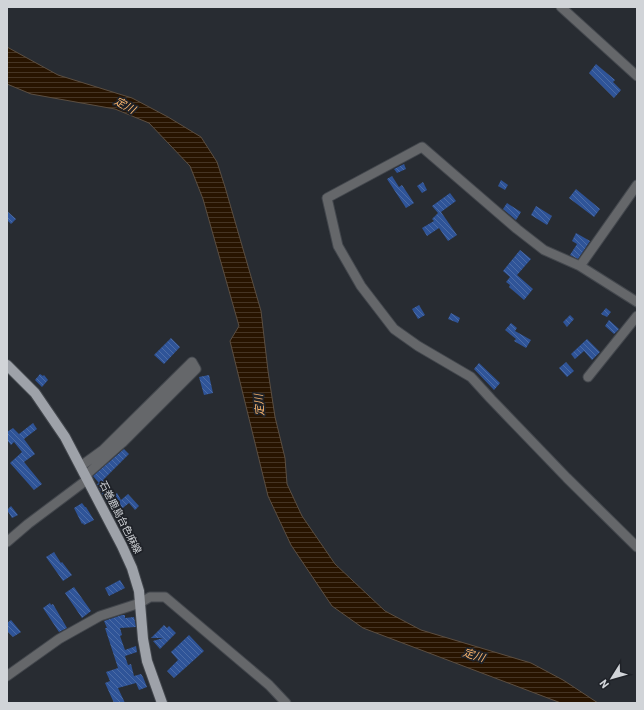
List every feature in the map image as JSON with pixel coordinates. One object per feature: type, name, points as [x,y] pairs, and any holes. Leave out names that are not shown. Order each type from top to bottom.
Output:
[{"type":"main road","name":"石巻鹿島台色麻線","points":[[7,365],[35,393],[65,437],[120,540],[132,568],[139,591],[143,639],[147,661],[162,703]]},
{"type":"street","points":[[561,7],[637,76]]},
{"type":"street","points":[[637,302],[580,266],[544,250],[517,229],[422,147],[327,198],[338,246],[361,286],[394,329],[418,346],[471,377],[567,478],[637,547]]},
{"type":"street","points":[[580,266],[637,185]]},
{"type":"street","points":[[588,377],[637,316]]},
{"type":"street","points":[[7,542],[85,473],[122,443],[196,369],[192,362],[103,450],[85,473]]},
{"type":"street","points":[[7,676],[59,639],[100,616],[140,603],[150,597],[166,597],[269,685],[286,703]]},
{"type":"water","name":"定川","points":[[7,47],[58,75],[132,98],[168,117],[201,137],[217,162],[261,311],[268,371],[275,417],[285,458],[287,484],[302,516],[335,564],[385,611],[421,630],[531,663],[563,680],[598,703],[561,703],[363,628],[332,606],[291,545],[268,496],[230,341],[239,326],[203,199],[190,166],[149,123],[115,109],[31,94],[7,84]]},
{"type":"building","points":[[596,64],[615,80],[613,82],[621,90],[614,98],[589,73]]},
{"type":"building","points":[[404,164],[406,169],[397,173],[394,169]]},
{"type":"building","points":[[392,176],[399,187],[402,185],[414,203],[406,208],[387,179]]},
{"type":"building","points":[[501,180],[508,185],[505,190],[498,186]]},
{"type":"building","points":[[423,182],[427,190],[422,193],[417,186]]},
{"type":"building","points":[[576,189],[600,209],[594,217],[569,198]]},
{"type":"building","points":[[450,193],[456,201],[441,212],[457,235],[448,241],[439,228],[427,236],[422,228],[434,221],[432,219],[438,213],[432,206]]},
{"type":"building","points":[[507,203],[521,212],[516,220],[503,209]]},
{"type":"building","points":[[536,206],[552,216],[547,225],[531,215]]},
{"type":"building","points":[[7,211],[16,219],[11,224],[7,220]]},
{"type":"building","points":[[576,233],[590,241],[578,259],[570,255],[577,244],[572,241]]},
{"type":"building","points":[[520,250],[531,259],[517,275],[533,289],[524,300],[509,287],[510,285],[506,282],[510,277],[503,271]]},
{"type":"building","points":[[419,305],[425,315],[418,319],[412,309]]},
{"type":"building","points":[[606,308],[611,312],[607,317],[601,314]]},
{"type":"building","points":[[451,313],[460,318],[458,323],[448,319]]},
{"type":"building","points":[[570,315],[574,319],[567,327],[563,322]]},
{"type":"building","points":[[609,320],[619,329],[614,334],[605,326]]},
{"type":"building","points":[[511,323],[517,328],[515,331],[531,340],[526,348],[514,341],[516,339],[505,330]]},
{"type":"building","points":[[171,338],[180,347],[164,364],[154,355]]},
{"type":"building","points":[[587,339],[600,352],[592,360],[584,351],[575,359],[571,354]]},
{"type":"building","points":[[566,362],[574,371],[567,377],[559,368]]},
{"type":"building","points":[[479,363],[500,383],[494,390],[474,369]]},
{"type":"building","points":[[40,374],[43,376],[44,375],[48,380],[42,387],[35,380]]},
{"type":"building","points":[[209,375],[213,393],[204,395],[199,377]]},
{"type":"building","points":[[33,423],[37,429],[24,439],[35,454],[24,462],[42,484],[34,490],[10,463],[22,452],[14,442],[11,445],[7,440],[7,432],[13,428],[19,434]]},
{"type":"building","points":[[124,449],[129,454],[103,480],[113,496],[117,493],[121,500],[128,494],[139,506],[135,510],[129,503],[119,511],[128,522],[124,525],[105,499],[97,484],[99,483],[93,476]]},
{"type":"building","points":[[82,503],[94,520],[84,525],[83,523],[82,524],[74,508]]},
{"type":"building","points":[[11,506],[18,515],[12,518],[7,510]]},
{"type":"building","points":[[54,552],[61,563],[62,562],[72,575],[63,581],[46,557]]},
{"type":"building","points":[[120,580],[125,588],[109,596],[105,588]]},
{"type":"building","points":[[74,587],[91,611],[82,618],[65,593]]},
{"type":"building","points":[[50,603],[51,605],[53,604],[67,628],[59,632],[43,608]]},
{"type":"building","points":[[125,615],[125,618],[134,617],[136,627],[120,628],[122,635],[120,636],[125,650],[136,646],[137,652],[125,656],[128,665],[131,664],[134,676],[141,674],[147,687],[139,690],[136,683],[118,688],[125,703],[114,703],[105,683],[110,681],[106,672],[118,668],[104,621]]},
{"type":"building","points":[[11,620],[21,632],[13,637],[7,631],[7,623]]},
{"type":"building","points":[[164,625],[167,628],[169,626],[176,633],[160,649],[153,641],[163,638],[151,638]]},
{"type":"building","points":[[189,635],[204,651],[174,678],[167,671],[178,660],[171,652]]}]
